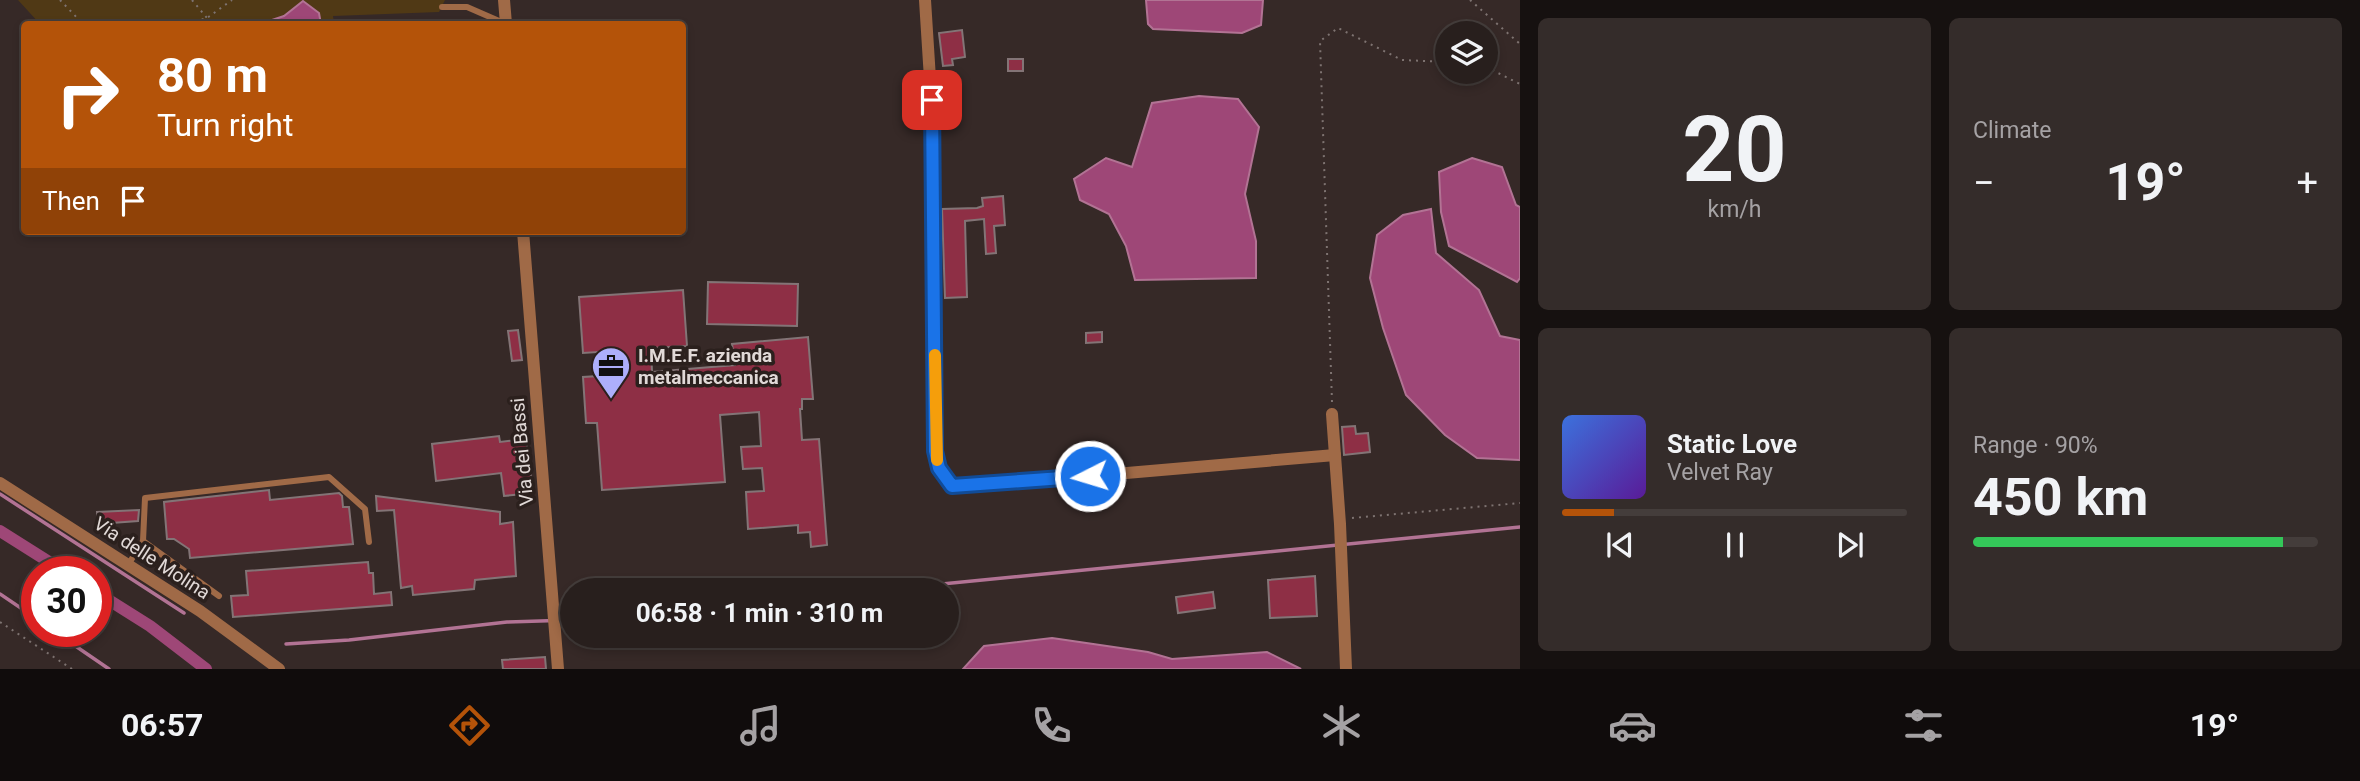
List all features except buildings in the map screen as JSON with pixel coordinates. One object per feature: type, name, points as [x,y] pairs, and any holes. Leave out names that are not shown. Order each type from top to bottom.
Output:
[{"type":"street","points":[[505,0],[506,21]]},
{"type":"street","points":[[925,0],[933,126],[935,451],[939,468],[952,486],[1335,454]]},
{"type":"street","name":"Via dei Bassi","points":[[523,235],[558,669]]},
{"type":"street","points":[[1332,414],[1346,669]]},
{"type":"street","name":"Via delle Molina","points":[[0,483],[200,611],[279,669]]},
{"type":"lane","points":[[442,8],[467,7],[499,21]]},
{"type":"lane","points":[[128,565],[143,541],[145,498],[329,477],[365,509],[369,542]]},
{"type":"lane","points":[[143,541],[219,596]]},
{"type":"path","points":[[60,0],[80,21]]},
{"type":"path","points":[[191,0],[207,18]]},
{"type":"path","points":[[197,21],[207,18],[232,0]]},
{"type":"path","points":[[1470,0],[1520,44]]},
{"type":"path","points":[[1332,414],[1320,41],[1338,28],[1402,60],[1435,61]]},
{"type":"path","points":[[1498,73],[1520,84]]},
{"type":"path","points":[[1340,522],[1520,503]]},
{"type":"path","points":[[0,622],[72,669]]},
{"type":"shaded area","points":[[18,0],[445,0],[439,12],[333,16],[334,21],[37,21]]},
{"type":"shaded area","points":[[1146,0],[1263,0],[1261,25],[1242,33],[1153,29],[1148,24]]},
{"type":"shaded area","points":[[303,1],[319,13],[320,21],[269,21],[284,16]]},
{"type":"shaded area","points":[[1199,96],[1238,99],[1259,127],[1245,194],[1256,241],[1256,278],[1135,280],[1126,246],[1109,214],[1080,200],[1074,179],[1106,158],[1132,167],[1152,103]]},
{"type":"shaded area","points":[[1472,158],[1502,167],[1516,205],[1520,207],[1520,278],[1517,282],[1449,246],[1441,212],[1439,172]]},
{"type":"shaded area","points":[[1431,209],[1436,253],[1479,290],[1500,336],[1520,340],[1520,460],[1477,458],[1445,435],[1406,395],[1383,328],[1370,278],[1377,235],[1403,215]]},
{"type":"shaded area","points":[[1052,638],[1148,652],[1172,659],[1267,652],[1301,669],[963,669],[984,646]]},
{"type":"waterway","points":[[0,494],[184,613]]},
{"type":"waterway","points":[[959,582],[1520,527]]},
{"type":"waterway","points":[[0,531],[40,556]]},
{"type":"waterway","points":[[0,594],[21,608]]},
{"type":"waterway","points":[[112,602],[150,626],[206,669]]},
{"type":"waterway","points":[[286,644],[349,640],[507,622],[560,620]]},
{"type":"waterway","points":[[77,647],[109,669]]},
{"type":"slow traffic","points":[[935,355],[937,460]]},
{"type":"place","name":"I.M.E.F. azienda metalmeccanica","points":[[611,400]]},
{"type":"route","points":[[932,100],[935,451],[939,468],[952,486],[1090,476]]}]
